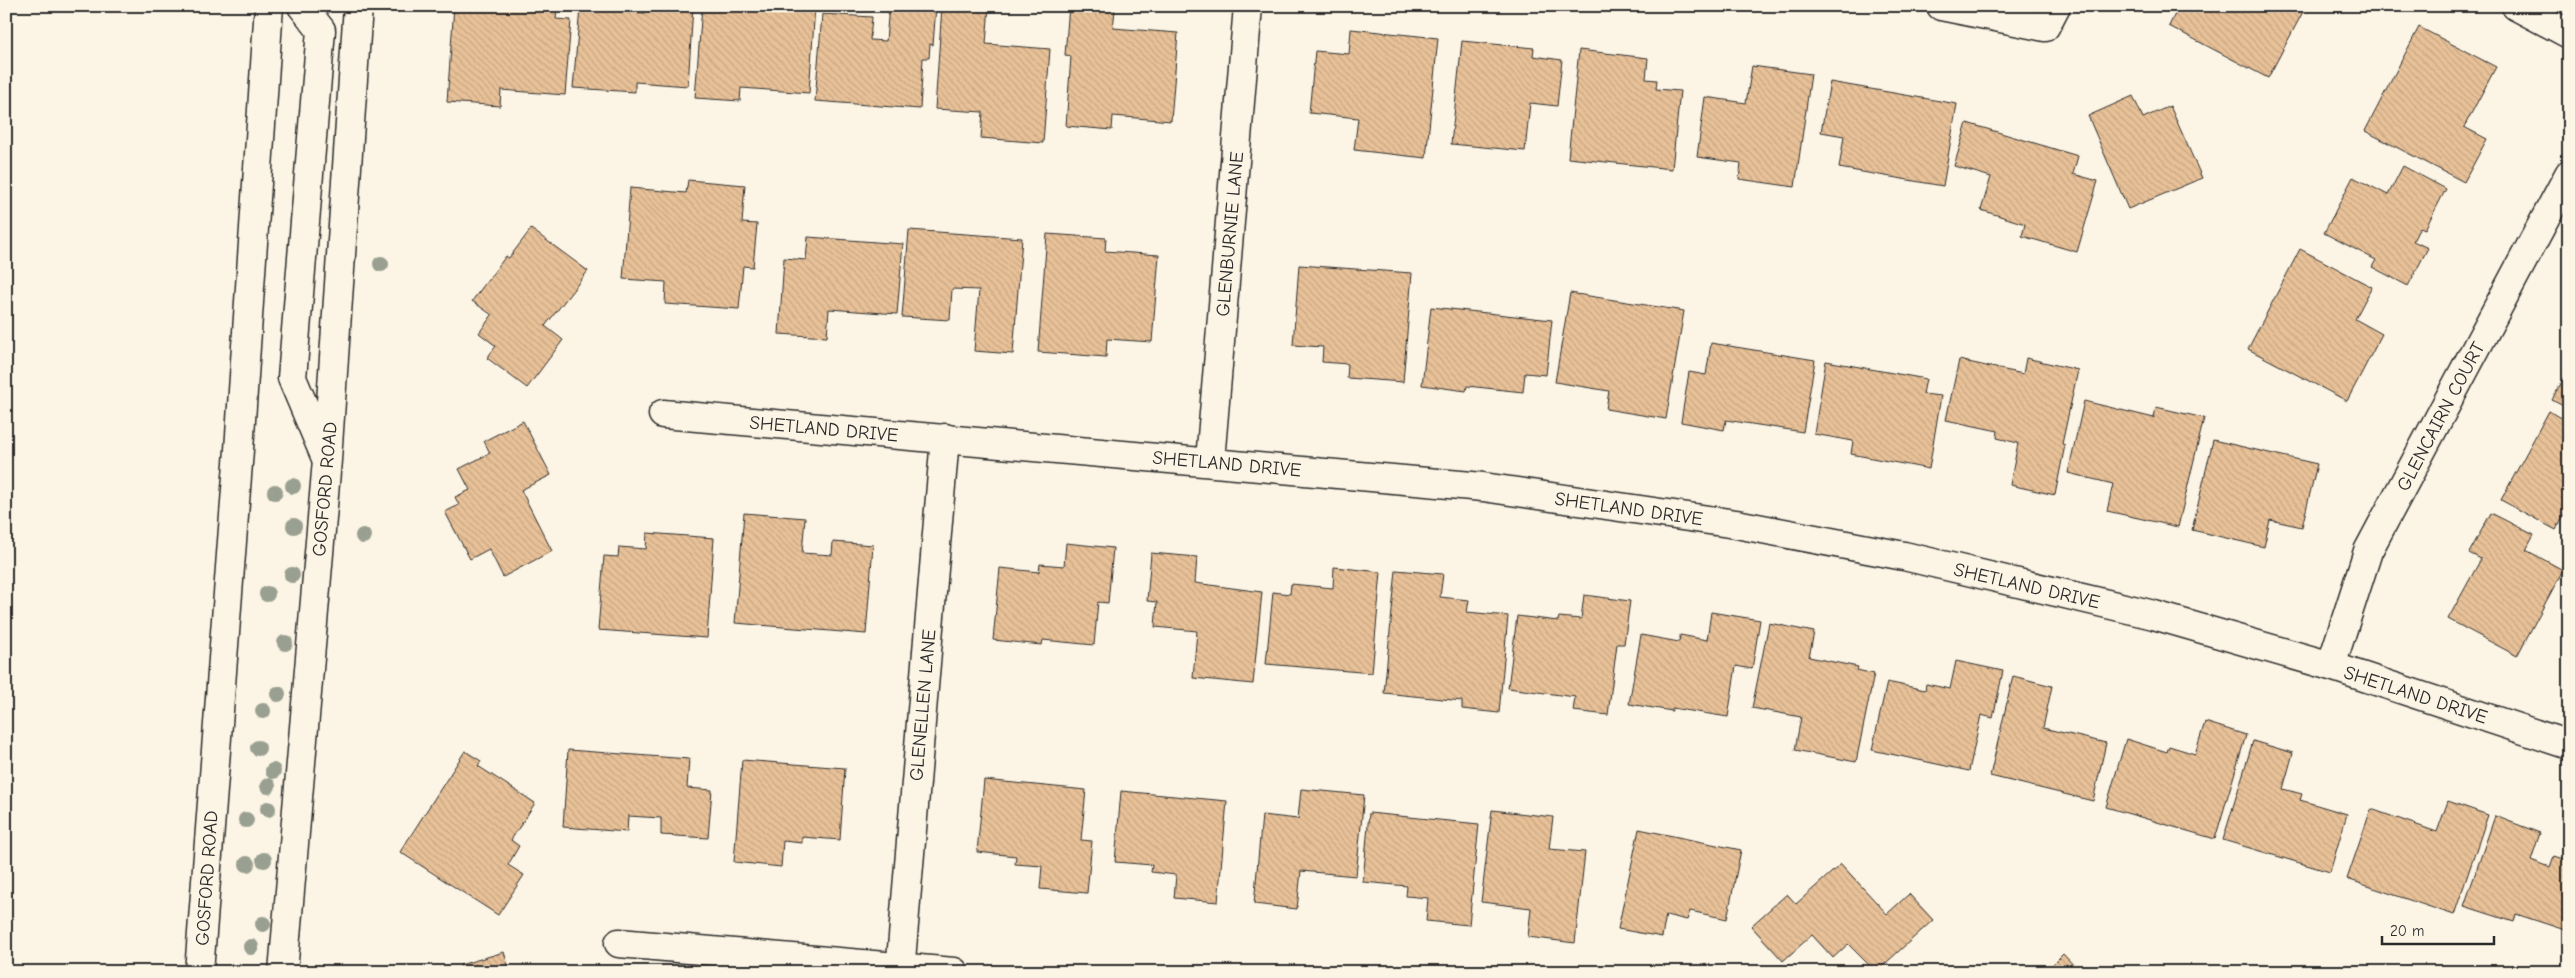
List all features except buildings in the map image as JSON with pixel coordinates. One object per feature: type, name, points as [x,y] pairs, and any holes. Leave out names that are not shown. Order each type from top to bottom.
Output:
[{"type":"street","name":"GOSFORD ROAD","points":[[199,972],[269,6]]},
{"type":"street","points":[[302,6],[321,30],[292,378],[327,460]]},
{"type":"street","name":"GOSFORD ROAD","points":[[283,972],[327,460],[358,6]]},
{"type":"street","name":"GLENBURNIE LANE","points":[[1210,461],[1248,6]]},
{"type":"street","points":[[1942,6],[2050,16]]},
{"type":"street","points":[[2516,6],[2569,34]]},
{"type":"street","name":"GLENCAIRN COURT","points":[[2331,666],[2368,551],[2569,174]]},
{"type":"street","name":"SHETLAND DRIVE","points":[[664,414],[1482,486],[1736,524],[1904,556],[2125,608],[2331,666],[2569,746]]},
{"type":"street","name":"GLENELLEN LANE","points":[[900,969],[945,438]]},
{"type":"street","points":[[619,943],[900,969],[954,972]]}]
